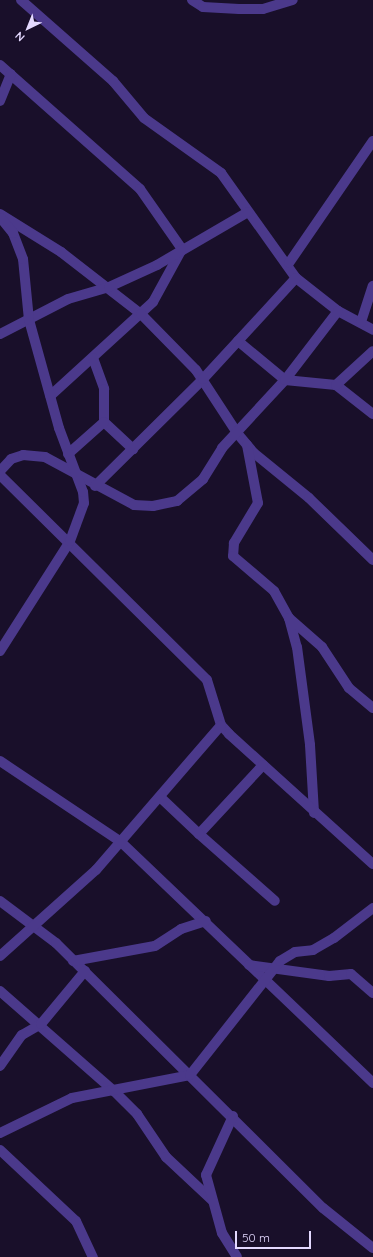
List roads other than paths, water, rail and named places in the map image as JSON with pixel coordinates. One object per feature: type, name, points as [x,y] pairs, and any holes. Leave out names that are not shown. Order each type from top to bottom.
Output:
[{"type":"street","points":[[21,0],[113,81],[144,118],[221,173],[248,212],[289,263],[296,278],[338,311],[361,322],[373,330]]},
{"type":"street","points":[[192,0],[203,7],[263,9],[293,0]]},
{"type":"street","points":[[0,65],[140,189],[182,249]]},
{"type":"street","points":[[0,101],[11,74]]},
{"type":"street","points":[[289,263],[373,141]]},
{"type":"street","points":[[0,334],[82,293],[109,287],[157,266],[182,249],[248,212]]},
{"type":"street","points":[[0,215],[109,287],[141,314],[203,379],[236,433],[247,445],[373,560]]},
{"type":"street","points":[[0,215],[13,233],[23,259],[29,320],[68,454],[78,474],[84,503],[70,541],[0,651]]},
{"type":"street","points":[[50,396],[153,302],[182,249]]},
{"type":"street","points":[[95,486],[203,379],[296,278]]},
{"type":"street","points":[[361,322],[373,286]]},
{"type":"street","points":[[0,471],[12,459],[23,455],[45,457],[78,474],[95,486],[134,505],[153,506],[177,501],[203,479],[236,433],[285,380],[338,311]]},
{"type":"street","points":[[238,341],[285,380],[336,385],[373,414]]},
{"type":"street","points":[[336,385],[373,351]]},
{"type":"street","points":[[93,358],[104,389],[104,422],[133,448]]},
{"type":"street","points":[[68,454],[104,422]]},
{"type":"street","points":[[247,445],[258,503],[234,544],[233,556],[274,591],[289,618],[297,647],[313,766],[314,813]]},
{"type":"street","points":[[0,474],[70,541],[207,680],[221,725],[314,813],[373,864]]},
{"type":"street","points":[[289,618],[322,648],[349,688],[373,708]]},
{"type":"street","points":[[0,956],[96,870],[221,725]]},
{"type":"street","points":[[0,761],[121,842],[206,921],[264,980],[373,1083]]},
{"type":"street","points":[[199,834],[263,765]]},
{"type":"street","points":[[160,797],[274,901]]},
{"type":"street","points":[[0,901],[33,925],[73,960],[233,1116],[323,1208],[373,1248]]},
{"type":"street","points":[[0,1133],[72,1098],[190,1075],[275,967],[294,952],[313,950],[334,938],[373,908]]},
{"type":"street","points":[[73,960],[155,946],[181,929],[206,921]]},
{"type":"street","points":[[249,965],[275,967],[329,976],[351,974],[373,993]]},
{"type":"street","points":[[0,1066],[22,1035],[41,1024],[85,972]]},
{"type":"street","points":[[0,991],[41,1024],[114,1091],[137,1114],[166,1157],[212,1200]]},
{"type":"street","points":[[233,1116],[206,1175],[222,1233],[237,1257]]},
{"type":"street","points":[[0,1150],[76,1221],[93,1257]]}]
